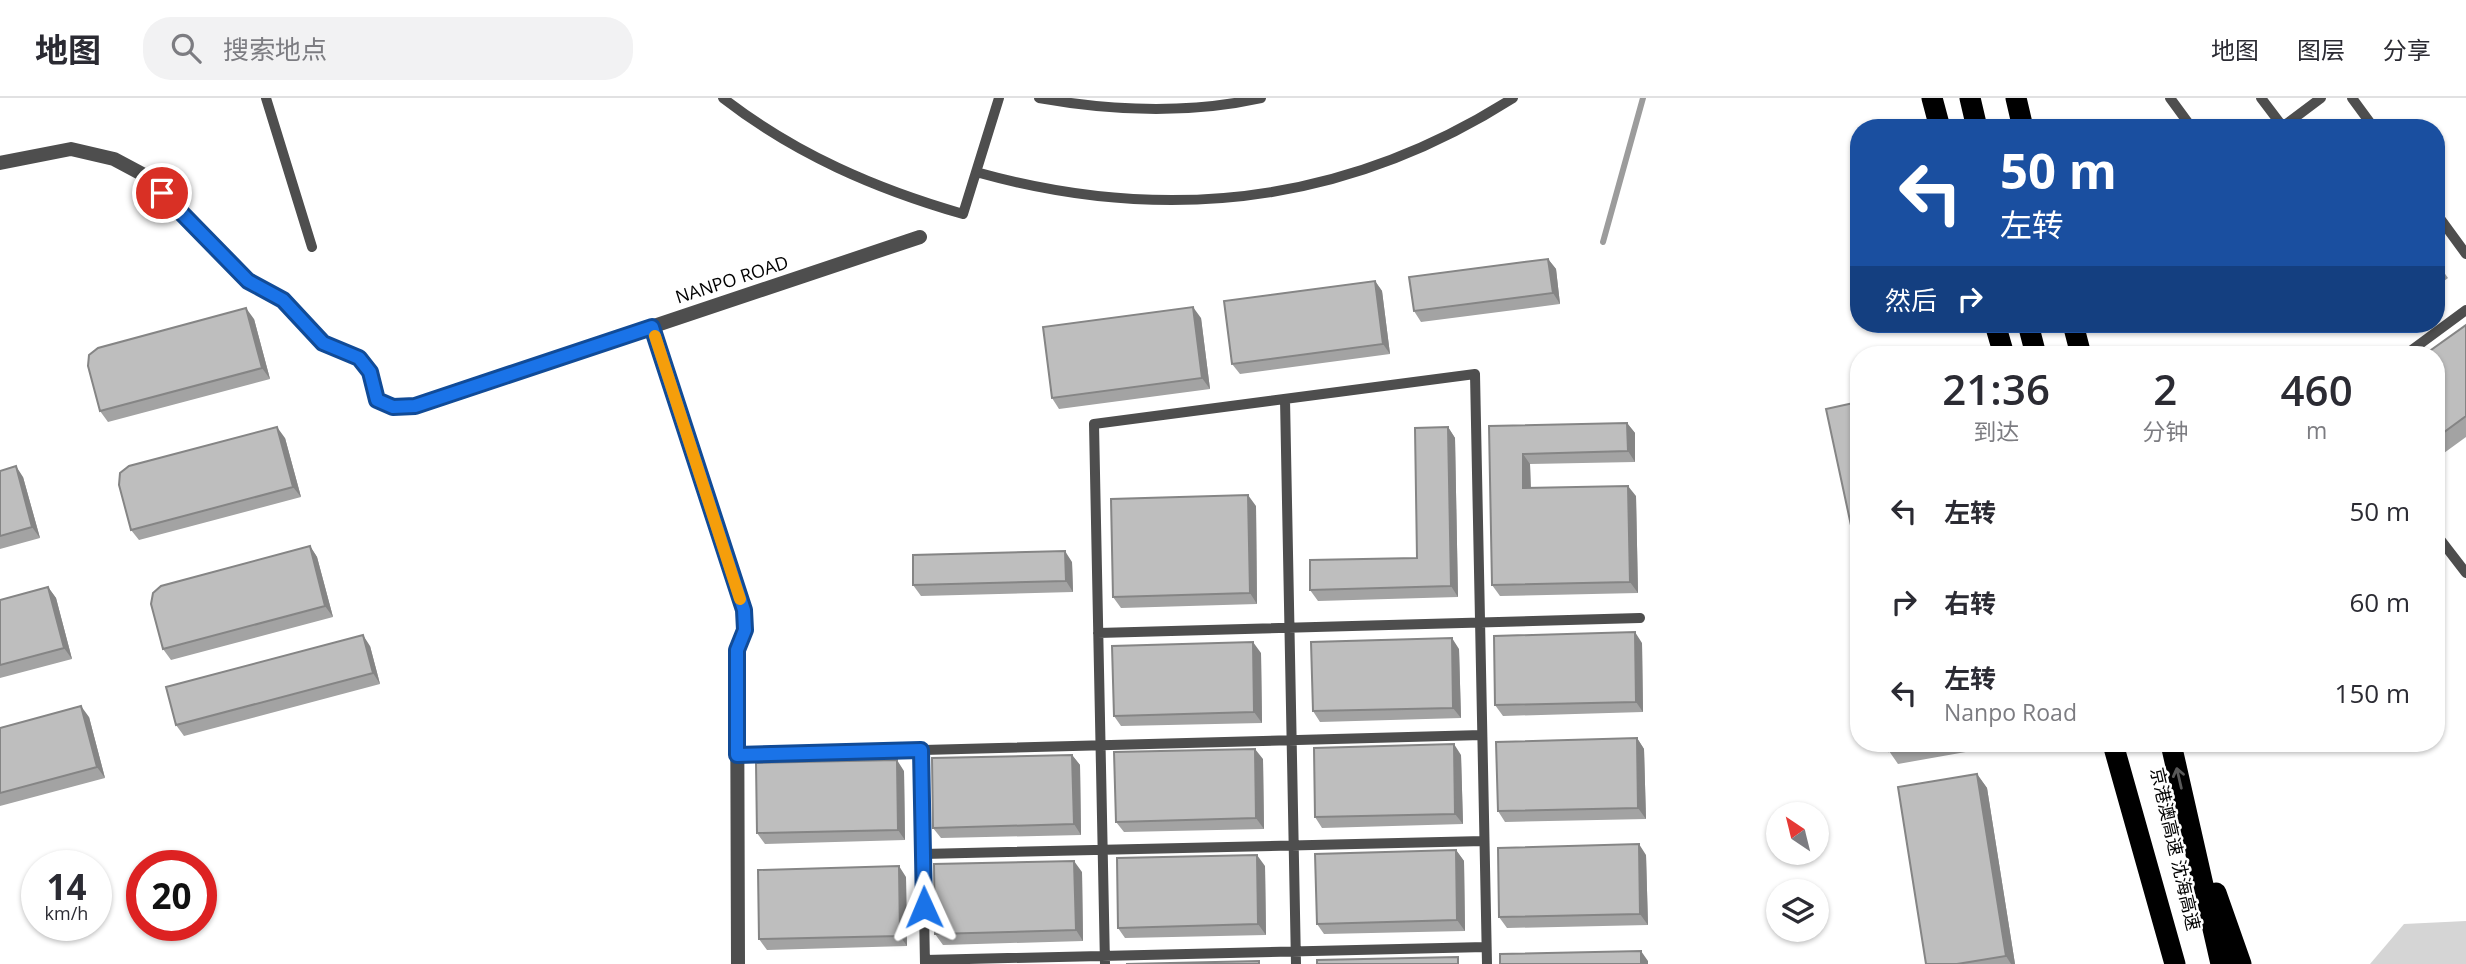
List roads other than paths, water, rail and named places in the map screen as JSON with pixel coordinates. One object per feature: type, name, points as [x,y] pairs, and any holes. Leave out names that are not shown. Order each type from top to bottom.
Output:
[{"type":"highway","points":[[1932,98],[1938,119]]},
{"type":"highway","points":[[1970,98],[1975,119]]},
{"type":"highway","points":[[2016,98],[2021,119]]},
{"type":"highway","points":[[2115,752],[2176,964]]},
{"type":"highway","name":"京港澳高速 沈海高速","points":[[2130,752],[2176,964]]},
{"type":"highway","name":"京港澳高速 沈海高速","points":[[2173,752],[2221,964]]},
{"type":"highway","points":[[2185,806],[2241,964]]},
{"type":"street","name":"NANPO ROAD","points":[[0,163],[71,149],[114,159],[144,175],[248,281],[283,300],[323,343],[359,358],[370,372],[377,400],[393,407],[415,406],[920,237]]},
{"type":"street","points":[[737,650],[738,964]]},
{"type":"lane","points":[[266,98],[312,247]]},
{"type":"lane","points":[[723,98],[781,138],[824,162],[869,183],[963,214],[999,98]]},
{"type":"lane","points":[[1040,98],[1083,105],[1147,108],[1211,106],[1261,98]]},
{"type":"lane","points":[[976,172],[1040,188],[1104,198],[1170,201],[1236,198],[1322,182],[1405,155],[1455,132],[1513,98]]},
{"type":"lane","points":[[2170,98],[2185,119]]},
{"type":"lane","points":[[2261,98],[2276,119]]},
{"type":"lane","points":[[2293,119],[2321,98]]},
{"type":"lane","points":[[2353,98],[2368,119]]},
{"type":"lane","points":[[2445,225],[2466,254]]},
{"type":"lane","points":[[2445,325],[2466,310]]},
{"type":"lane","points":[[652,327],[744,610],[745,630],[737,650]]},
{"type":"lane","points":[[2417,346],[2435,333]]},
{"type":"lane","points":[[1105,960],[1094,424],[1475,374],[1486,964]]},
{"type":"lane","points":[[1285,399],[1296,964]]},
{"type":"lane","points":[[2445,546],[2466,573]]},
{"type":"lane","points":[[1098,633],[1640,618]]},
{"type":"lane","points":[[737,755],[1482,735]]},
{"type":"lane","points":[[921,750],[925,962],[1105,960],[1486,947]]},
{"type":"lane","points":[[923,854],[1484,841]]},
{"type":"waterway","points":[[1603,242],[1643,98]]}]
